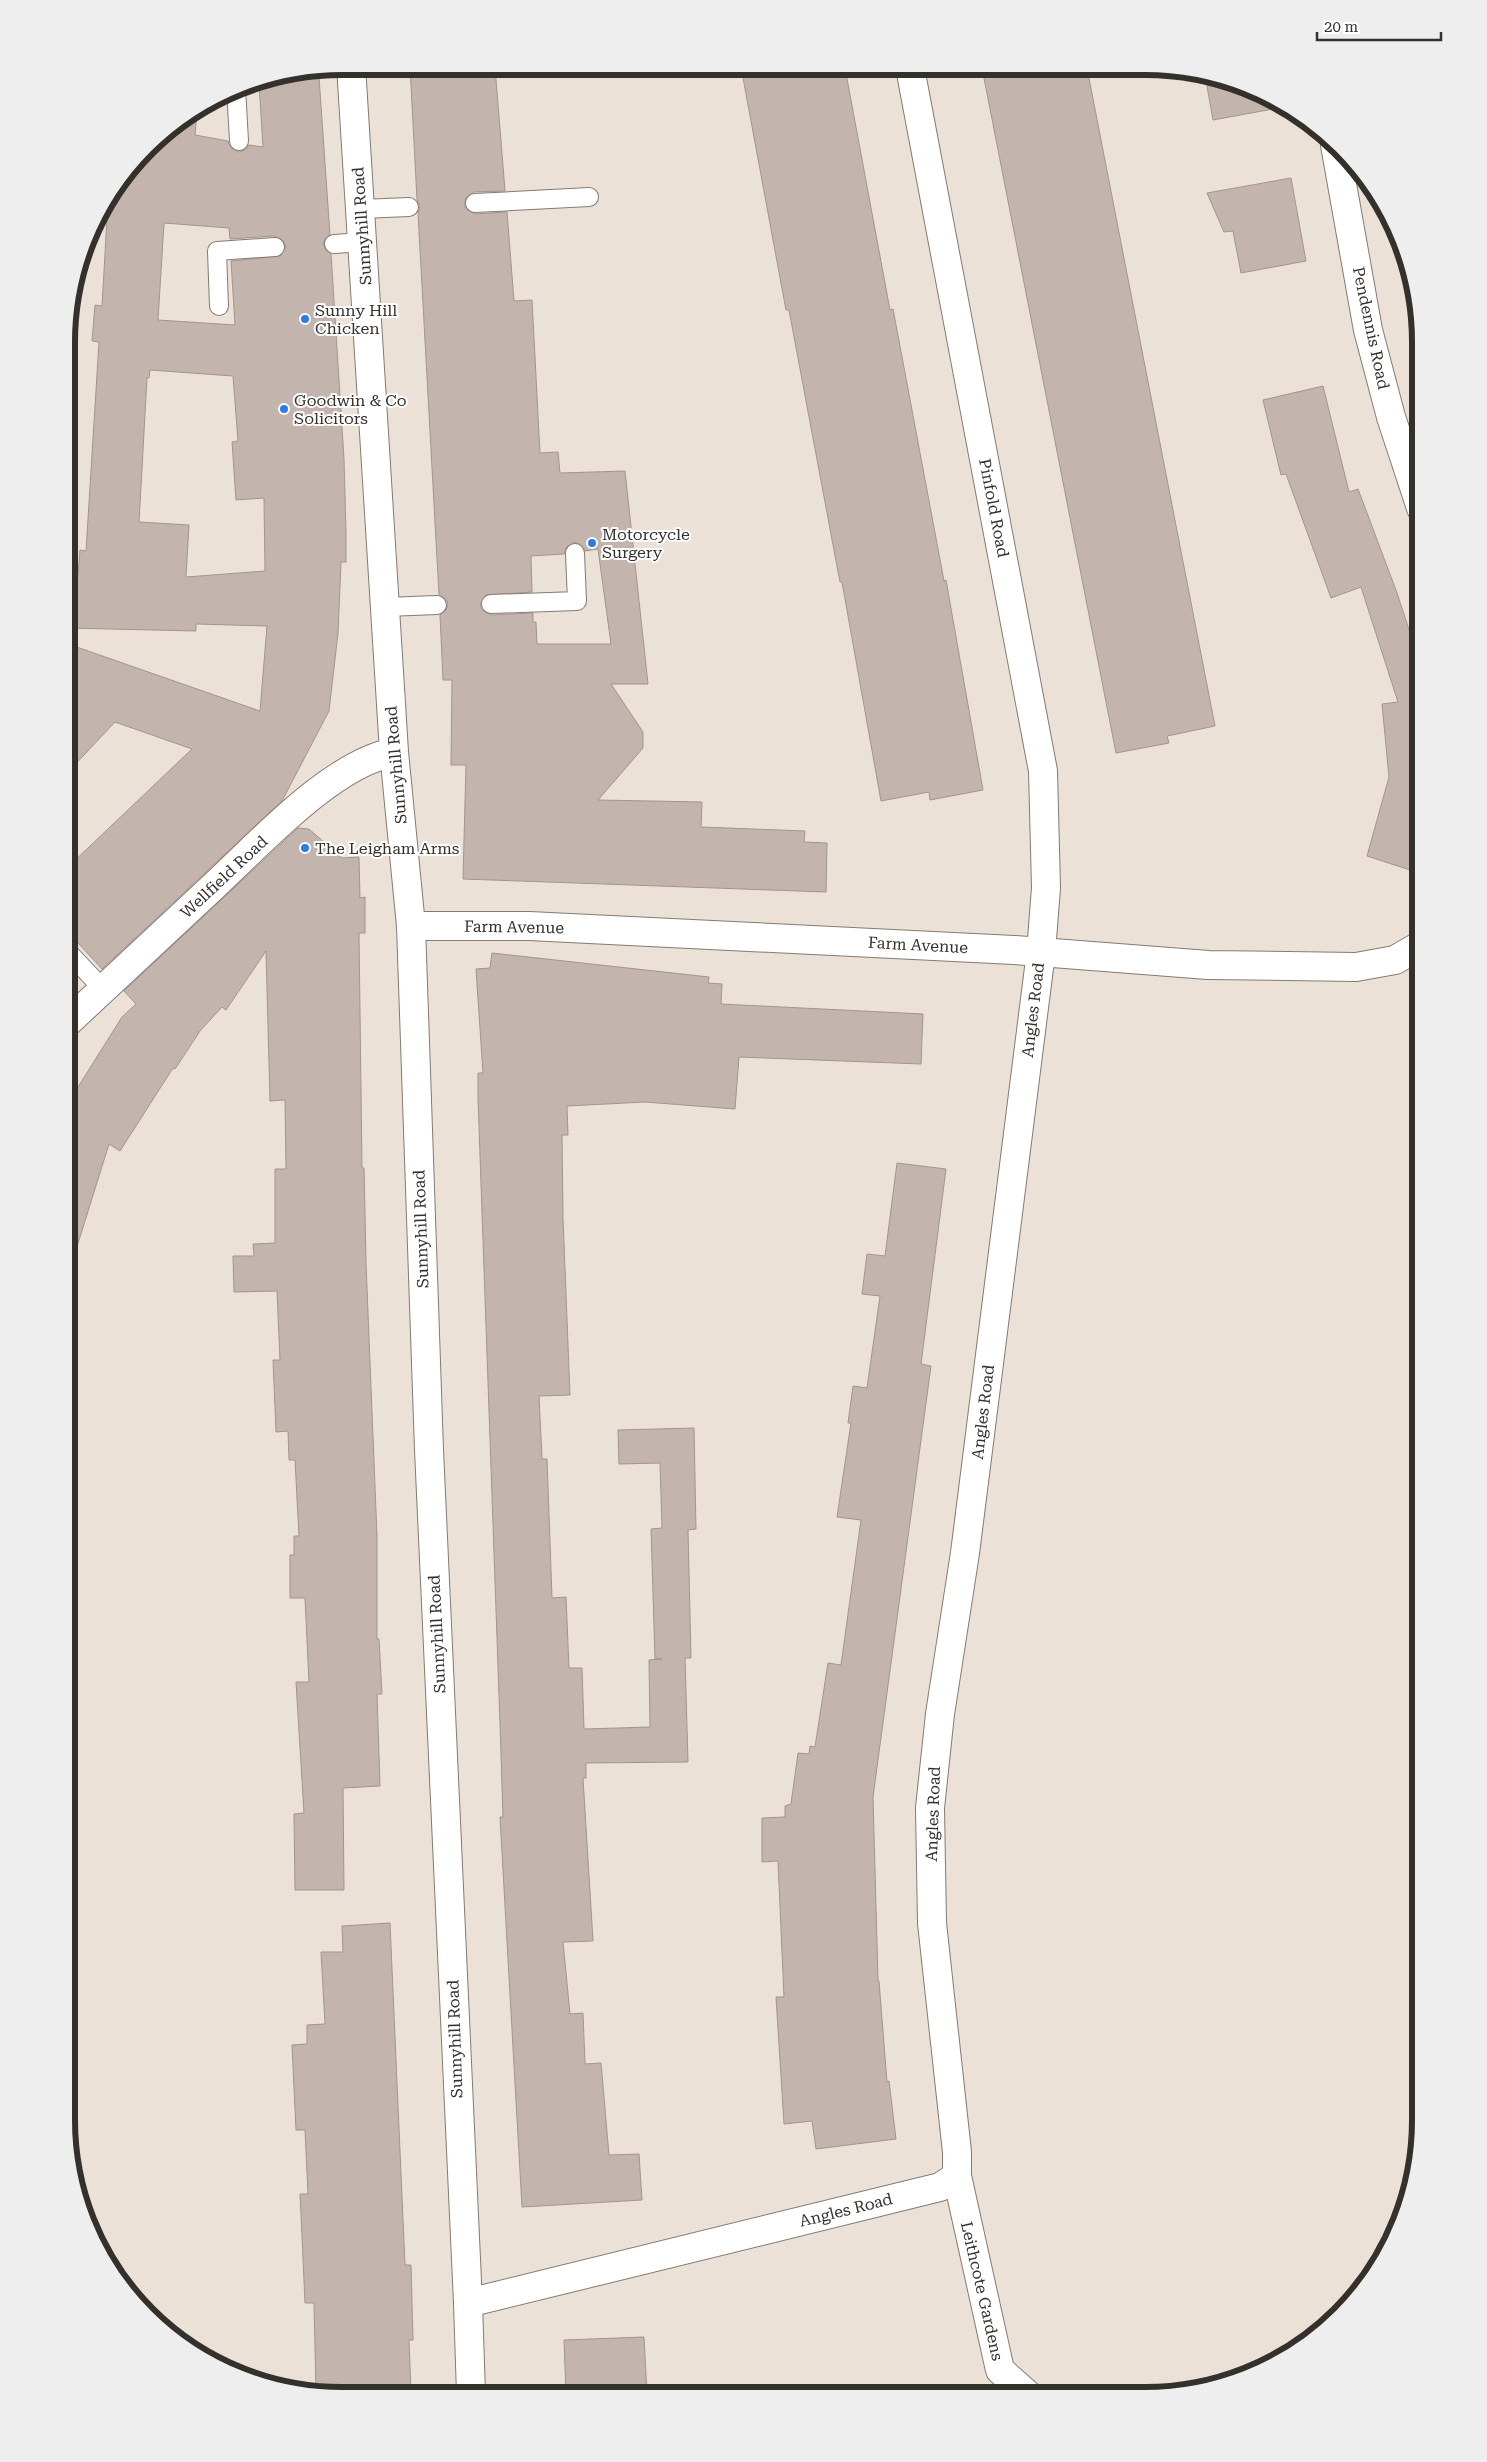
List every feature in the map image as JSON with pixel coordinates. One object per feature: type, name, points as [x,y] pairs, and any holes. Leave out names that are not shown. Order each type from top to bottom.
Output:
[{"type":"street","name":"Sunnyhill Road","points":[[352,75],[394,752],[411,926],[428,1450],[468,2303],[470,2387]]},
{"type":"street","name":"Pinfold Road","points":[[911,75],[1043,771],[1046,888],[1040,952]]},
{"type":"street","name":"Pendennis Road","points":[[1337,156],[1368,330],[1391,417],[1412,481]]},
{"type":"street","name":"Wellfield Road","points":[[75,1015],[285,820],[336,778],[376,756],[394,752]]},
{"type":"street","name":"Farm Avenue","points":[[411,926],[538,926],[1040,952],[1208,965],[1356,967],[1395,960],[1412,950]]},
{"type":"street","name":"Angles Road","points":[[468,2303],[940,2187],[957,2176],[957,2152],[932,1923],[930,1808],[940,1714],[965,1553],[1040,952]]},
{"type":"street","name":"Leithcote Gardens","points":[[957,2176],[1000,2370],[1019,2387]]},
{"type":"lane","points":[[236,97],[239,141]]},
{"type":"lane","points":[[475,203],[589,197]]},
{"type":"lane","points":[[361,209],[409,206]]},
{"type":"lane","points":[[334,244],[363,242]]},
{"type":"lane","points":[[219,306],[217,251],[275,247]]},
{"type":"lane","points":[[491,604],[577,601],[575,553]]},
{"type":"lane","points":[[386,606],[437,605]]},
{"type":"lane","points":[[75,959],[103,989]]},
{"type":"building","points":[[410,75],[496,75],[505,191],[474,192],[466,198],[464,204],[466,209],[475,214],[507,212],[514,301],[532,300],[540,453],[558,452],[560,473],[625,471],[648,684],[611,684],[643,732],[643,748],[598,800],[702,802],[701,827],[805,831],[804,842],[827,843],[826,892],[463,879],[466,765],[451,765],[452,680],[443,680],[440,615],[446,610],[448,604],[446,599],[439,595],[418,213],[420,206],[417,200]],"holes":[[[574,542],[580,544],[585,551],[598,549],[611,644],[537,644],[536,622],[533,622],[533,613],[491,615],[482,610],[480,604],[486,595],[532,592],[531,556],[564,554],[566,548]]]},
{"type":"building","points":[[742,75],[846,75],[890,310],[893,309],[944,581],[946,580],[983,790],[930,800],[929,792],[881,801],[842,582],[840,582],[789,310],[786,310]]},
{"type":"building","points":[[983,75],[1088,75],[1215,726],[1167,736],[1169,743],[1116,753]]},
{"type":"building","points":[[319,77],[330,235],[323,244],[331,254],[344,459],[346,532],[346,562],[341,562],[338,633],[329,711],[282,801],[102,969],[75,940],[75,860],[192,749],[115,722],[75,765],[75,646],[260,711],[267,626],[196,624],[196,631],[75,628],[75,581],[78,575],[80,550],[86,551],[99,342],[92,341],[95,305],[102,306],[107,216],[120,194],[141,166],[166,141],[196,119],[195,135],[228,141],[230,147],[239,152],[245,150],[249,145],[263,147],[259,88],[290,80]],"holes":[[[164,223],[229,228],[230,239],[274,236],[283,241],[286,247],[280,256],[231,261],[235,325],[158,320]],[[150,370],[233,376],[238,441],[232,442],[236,500],[264,498],[265,571],[186,577],[189,525],[139,522],[147,378],[149,378]]]},
{"type":"building","points":[[1206,82],[1247,95],[1274,109],[1213,120]]},
{"type":"building","points":[[1291,178],[1306,261],[1241,273],[1233,231],[1224,232],[1207,193]]},
{"type":"building","points":[[1323,386],[1349,492],[1358,489],[1412,639],[1412,871],[1367,856],[1389,777],[1382,704],[1398,702],[1361,587],[1331,598],[1286,474],[1281,475],[1263,400]]},
{"type":"building","points":[[298,828],[309,829],[342,858],[359,857],[360,898],[365,897],[365,933],[359,933],[362,1168],[364,1168],[377,1536],[377,1639],[379,1639],[382,1694],[377,1694],[380,1786],[343,1788],[344,1890],[295,1890],[294,1814],[304,1813],[296,1682],[309,1682],[305,1598],[290,1598],[290,1555],[294,1555],[294,1536],[299,1536],[295,1460],[289,1460],[288,1431],[276,1432],[273,1360],[280,1360],[277,1291],[234,1292],[233,1256],[254,1256],[253,1244],[275,1243],[275,1169],[286,1169],[285,1100],[270,1101],[266,951],[226,1010],[222,1007],[200,1031],[175,1069],[173,1068],[120,1151],[109,1144],[75,1253],[75,1092],[122,1017],[136,1004],[124,991]]},
{"type":"building","points":[[492,953],[709,977],[708,983],[722,984],[721,1004],[923,1014],[921,1064],[739,1057],[735,1109],[645,1102],[567,1106],[568,1135],[562,1135],[563,1218],[570,1395],[539,1396],[542,1459],[547,1459],[552,1598],[566,1597],[569,1668],[582,1668],[584,1729],[650,1727],[649,1660],[662,1659],[655,1659],[651,1529],[662,1528],[660,1463],[619,1464],[618,1430],[694,1428],[696,1529],[688,1530],[691,1658],[685,1658],[688,1762],[586,1763],[586,1778],[583,1778],[593,1941],[563,1942],[570,2014],[583,2013],[585,2064],[601,2063],[609,2155],[639,2154],[642,2200],[522,2207],[500,1817],[503,1817],[478,1098],[478,1073],[483,1073],[476,969],[490,968]]},
{"type":"building","points":[[897,1163],[946,1169],[921,1364],[931,1366],[873,1797],[878,1981],[887,2082],[889,2081],[896,2139],[816,2149],[812,2121],[784,2124],[776,1997],[784,1997],[778,1861],[762,1862],[762,1818],[785,1817],[785,1806],[791,1804],[798,1753],[809,1754],[810,1746],[815,1747],[828,1663],[841,1665],[861,1520],[837,1517],[851,1423],[848,1423],[853,1386],[867,1388],[880,1296],[862,1294],[867,1254],[885,1256]]},
{"type":"building","points":[[390,1923],[405,2265],[411,2265],[413,2340],[409,2340],[411,2387],[316,2385],[314,2303],[305,2303],[300,2194],[308,2194],[305,2130],[296,2130],[292,2045],[307,2044],[307,2025],[325,2024],[321,1952],[343,1952],[342,1926]]},
{"type":"building","points":[[644,2337],[647,2387],[566,2387],[564,2340]]},
{"type":"place","name":"Sunny Hill Chicken","points":[[305,319]]},
{"type":"place","name":"Goodwin & Co Solicitors","points":[[284,409]]},
{"type":"place","name":"Motorcycle Surgery","points":[[592,543]]},
{"type":"place","name":"The Leigham Arms","points":[[305,848]]}]
